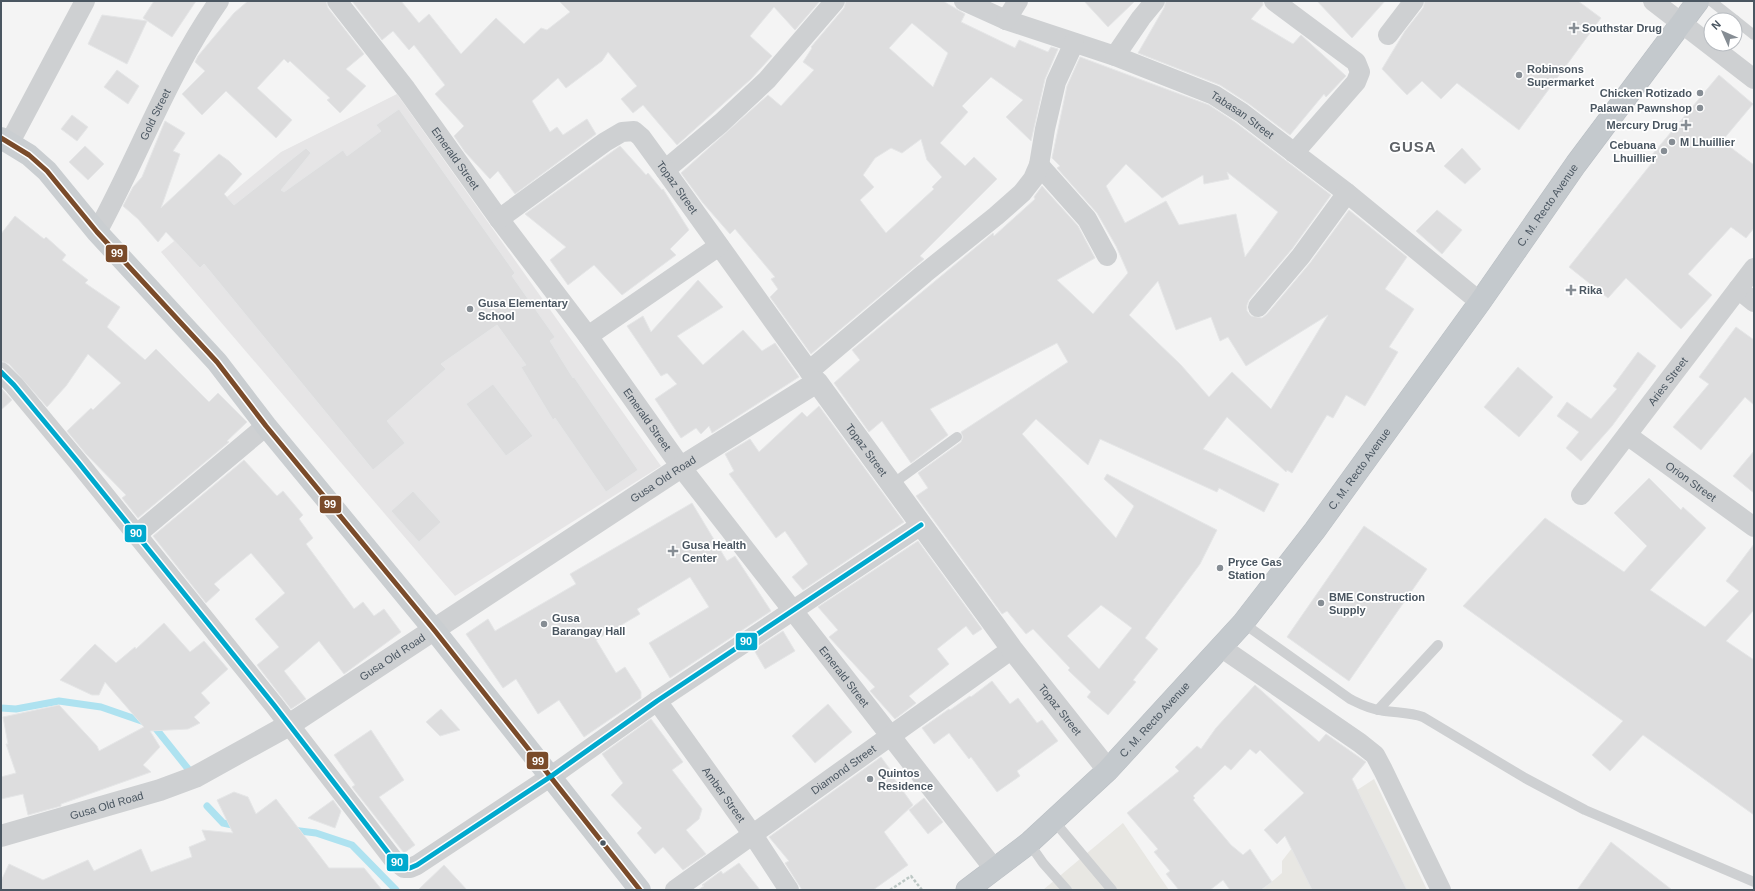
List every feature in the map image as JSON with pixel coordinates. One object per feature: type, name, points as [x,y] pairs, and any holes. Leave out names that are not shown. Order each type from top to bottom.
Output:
[{"type":"highway","name":"C. M. Recto Avenue","points":[[968,890],[1029,843],[1108,770],[1243,624],[1314,530],[1480,302],[1576,164],[1698,1]]},
{"type":"main road","points":[[6,140],[29,155],[47,171],[98,232],[217,362],[266,426],[435,631],[640,890]]},
{"type":"street","points":[[6,140],[85,1]]},
{"type":"street","name":"Gold Street","points":[[98,232],[173,79],[219,1]]},
{"type":"street","name":"Emerald Street","points":[[337,1],[406,89],[499,219],[588,336],[681,467],[995,870]]},
{"type":"street","points":[[665,170],[722,123],[767,80],[835,1]]},
{"type":"street","name":"Tabasan Street","points":[[964,1],[1006,20],[1116,56],[1214,95],[1242,113],[1347,193],[1480,302]]},
{"type":"street","points":[[1006,20],[1018,1]]},
{"type":"street","points":[[1116,56],[1141,18],[1155,1]]},
{"type":"street","points":[[1274,1],[1356,62],[1360,72],[1356,82],[1294,153]]},
{"type":"street","points":[[1388,35],[1414,1]]},
{"type":"street","points":[[1653,1],[1754,79]]},
{"type":"street","points":[[813,376],[924,273],[996,216],[1022,192],[1033,179],[1040,165],[1047,121],[1056,82],[1074,43]]},
{"type":"street","name":"Topaz Street","points":[[499,219],[605,142],[628,130],[634,131],[641,137],[1012,649],[1108,770]]},
{"type":"street","points":[[1040,165],[1087,219],[1107,256]]},
{"type":"street","points":[[1258,307],[1301,256],[1347,193]]},
{"type":"street","points":[[588,336],[719,246]]},
{"type":"street","name":"Aries Street","points":[[1581,495],[1754,268]]},
{"type":"street","points":[[1738,290],[1754,302]]},
{"type":"street","points":[[1,372],[14,385],[136,535],[394,858],[404,868],[410,868],[417,865],[550,777],[658,701],[921,525]]},
{"type":"street","name":"Gusa Old Road","points":[[1,836],[160,790],[195,777],[289,725],[435,631],[681,467],[813,376]]},
{"type":"street","points":[[136,535],[266,426]]},
{"type":"street","name":"Orion Street","points":[[1627,435],[1754,527]]},
{"type":"street","points":[[1222,648],[1360,743],[1375,755],[1384,770],[1441,890]]},
{"type":"street","name":"Diamond Street","points":[[675,890],[1012,649]]},
{"type":"street","name":"Amber Street","points":[[658,701],[753,834],[789,890]]},
{"type":"lane","points":[[1711,1],[1725,12]]},
{"type":"lane","points":[[1743,26],[1754,35]]},
{"type":"lane","points":[[891,484],[957,437]]},
{"type":"lane","points":[[1243,624],[1350,700],[1365,707],[1414,714],[1423,717],[1525,778],[1585,810],[1754,882]]},
{"type":"lane","points":[[1378,710],[1438,645]]},
{"type":"lane","points":[[1054,821],[1112,890]]},
{"type":"lane","points":[[1029,843],[1043,863],[1067,890]]},
{"type":"path","points":[[890,890],[911,876],[922,890]]},
{"type":"shaded area","points":[[397,94],[661,466],[455,596],[161,252],[281,152]]},
{"type":"shaded area","points":[[1374,779],[1427,890],[1262,890],[1282,873],[1282,861],[1316,817]]},
{"type":"shaded area","points":[[1123,823],[1169,890],[1043,890]]},
{"type":"building","points":[[154,1],[196,1],[172,37],[143,18]]},
{"type":"building","points":[[248,1],[326,1],[328,8],[364,54],[346,69],[366,86],[340,113],[327,100],[330,98],[290,61],[288,63],[284,59],[257,88],[292,120],[276,138],[226,91],[202,115],[182,94],[205,71],[195,62],[198,56],[234,13]]},
{"type":"building","points":[[352,1],[401,1],[419,23],[429,14],[461,54],[496,18],[524,44],[541,28],[547,30],[570,12],[559,1],[820,1],[795,30],[774,7],[750,36],[772,56],[751,79],[677,145],[643,105],[633,113],[621,99],[637,86],[608,52],[602,61],[566,88],[558,78],[532,101],[550,132],[557,127],[563,135],[587,119],[596,134],[515,194],[498,171],[490,179],[465,152],[454,136],[464,126],[435,94],[445,85],[414,45],[409,50],[393,31],[382,40]]},
{"type":"building","points":[[846,1],[943,1],[965,14],[961,22],[1015,48],[1019,40],[1048,52],[1051,47],[1058,49],[1045,79],[1031,141],[1006,117],[1023,100],[991,77],[962,106],[968,112],[940,143],[965,166],[974,157],[997,179],[920,256],[924,259],[811,354],[770,297],[778,289],[771,279],[775,277],[735,229],[730,234],[703,203],[681,173],[768,95],[781,106],[814,70],[803,62],[812,48],[811,47],[844,8]],"holes":[[[912,23],[948,53],[933,87],[889,48]],[[921,139],[927,160],[942,177],[932,187],[934,189],[886,233],[860,200],[874,187],[863,175],[875,158],[891,148],[902,153]]]},
{"type":"building","points":[[1084,1],[1135,1],[1108,27]]},
{"type":"building","points":[[1166,1],[1263,1],[1263,5],[1251,19],[1293,44],[1301,35],[1346,76],[1326,97],[1324,94],[1290,135],[1249,104],[1220,85],[1138,53],[1164,8]]},
{"type":"building","points":[[1317,1],[1385,1],[1352,38]]},
{"type":"building","name":"Robinsons Supermarket","points":[[1425,1],[1578,1],[1601,18],[1519,130],[1457,83],[1441,99],[1422,81],[1407,95],[1382,69],[1405,31],[1423,8]]},
{"type":"building","points":[[102,15],[147,21],[127,64],[88,44]]},
{"type":"building","points":[[1080,57],[1209,105],[1235,122],[1331,195],[1292,249],[1249,300],[1247,311],[1251,316],[1262,318],[1267,314],[1310,263],[1349,210],[1407,257],[1385,289],[1414,309],[1389,347],[1398,352],[1365,406],[1346,395],[1333,418],[1327,415],[1292,473],[1287,470],[1286,472],[1227,417],[1203,449],[1279,484],[1264,512],[1219,488],[1217,492],[1100,439],[1088,465],[1036,419],[1022,434],[1116,538],[1134,506],[1104,479],[1107,474],[1217,530],[1200,564],[1145,638],[1158,649],[1133,680],[1136,682],[1108,715],[1087,697],[1091,692],[1068,670],[1070,668],[1033,629],[1026,634],[1007,611],[1002,614],[916,496],[928,488],[918,473],[961,442],[963,437],[961,432],[1068,362],[1057,343],[930,409],[948,435],[911,463],[882,421],[869,432],[834,383],[860,360],[852,350],[993,233],[994,236],[1035,199],[1034,197],[1042,186],[1078,226],[1095,258],[1057,280],[1093,314],[1128,273],[1116,246],[1097,213],[1057,168],[1060,166],[1052,158],[1067,86]],"holes":[[[1126,164],[1162,198],[1203,175],[1204,184],[1229,179],[1227,172],[1278,212],[1245,257],[1236,214],[1179,225],[1166,201],[1125,223],[1106,186]],[[1158,281],[1176,330],[1211,317],[1220,341],[1228,337],[1246,366],[1328,315],[1271,409],[1232,372],[1209,397],[1181,365],[1129,315]],[[1101,605],[1132,628],[1099,669],[1067,636]]]},
{"type":"building","points":[[117,70],[139,86],[128,104],[104,87]]},
{"type":"building","points":[[1719,75],[1753,104],[1722,141],[1754,165],[1754,228],[1746,238],[1731,227],[1688,274],[1712,295],[1681,329],[1626,278],[1608,298],[1569,267],[1655,159],[1651,156]]},
{"type":"building","points":[[399,109],[515,273],[512,276],[555,337],[550,341],[573,378],[574,377],[638,470],[606,492],[555,418],[553,420],[521,367],[526,365],[497,325],[441,364],[446,369],[387,421],[405,443],[373,470],[204,264],[200,268],[166,232],[158,242],[138,219],[123,206],[133,187],[142,177],[165,121],[185,133],[173,151],[180,154],[161,208],[219,154],[229,161],[242,174],[224,194],[234,205],[306,148],[311,153],[281,190],[284,192],[343,150],[347,156],[381,131],[376,125]]},
{"type":"building","points":[[72,115],[88,127],[77,141],[61,129]]},
{"type":"building","points":[[85,146],[104,164],[88,180],[69,162]]},
{"type":"building","points":[[620,146],[646,175],[648,173],[662,190],[663,189],[689,230],[670,249],[676,255],[622,295],[594,265],[568,285],[550,260],[566,247],[525,214]]},
{"type":"building","points":[[1462,148],[1481,169],[1465,184],[1444,166]]},
{"type":"building","points":[[1437,210],[1462,230],[1442,254],[1416,231]]},
{"type":"building","points":[[15,216],[44,239],[46,237],[66,255],[62,260],[88,280],[85,283],[120,307],[107,327],[145,360],[156,349],[209,402],[218,393],[247,422],[227,441],[229,442],[138,518],[122,498],[126,495],[86,454],[67,431],[91,408],[93,410],[121,383],[88,354],[66,386],[47,407],[9,364],[1,361],[1,234]]},
{"type":"building","points":[[698,280],[723,307],[677,336],[703,365],[743,330],[762,351],[775,343],[799,377],[712,433],[709,426],[701,434],[696,428],[681,438],[655,399],[677,384],[667,373],[661,376],[627,326],[643,316],[651,332]]},
{"type":"building","points":[[1736,327],[1754,340],[1754,405],[1745,397],[1701,450],[1673,427],[1709,384],[1699,377]]},
{"type":"building","points":[[1638,352],[1656,366],[1612,426],[1581,461],[1566,448],[1579,432],[1557,416],[1567,402],[1591,419],[1617,389],[1613,386]]},
{"type":"building","points":[[1518,367],[1553,397],[1519,437],[1484,407]]},
{"type":"building","points":[[493,384],[533,436],[506,456],[466,404]]},
{"type":"building","points":[[1,388],[12,400],[1,410]]},
{"type":"building","points":[[819,406],[904,522],[803,590],[792,577],[808,564],[785,531],[776,538],[729,474],[734,471],[725,454],[750,439],[759,452],[802,412],[807,417]]},
{"type":"building","points":[[1754,451],[1754,493],[1733,476]]},
{"type":"building","points":[[244,460],[277,496],[283,491],[303,515],[299,519],[313,538],[306,544],[354,609],[363,602],[374,616],[384,609],[401,632],[344,674],[319,641],[284,671],[306,699],[291,709],[257,665],[279,647],[255,619],[285,593],[251,553],[214,584],[220,590],[206,603],[153,536]]},
{"type":"building","points":[[1649,478],[1681,510],[1683,507],[1706,528],[1650,590],[1705,627],[1739,591],[1726,581],[1754,544],[1754,610],[1726,641],[1754,660],[1754,815],[1643,735],[1610,771],[1592,755],[1623,721],[1463,606],[1545,518],[1624,572],[1647,546],[1614,513]]},
{"type":"building","points":[[413,491],[441,522],[419,542],[391,511]]},
{"type":"building","points":[[692,503],[727,561],[735,556],[771,611],[670,678],[649,643],[709,607],[690,577],[637,609],[640,614],[596,640],[616,673],[625,667],[641,692],[641,698],[584,737],[559,700],[538,714],[516,679],[503,688],[466,634],[488,619],[495,631],[576,584],[570,574]]},
{"type":"building","points":[[1364,526],[1427,569],[1349,681],[1287,637]]},
{"type":"building","points":[[918,541],[982,629],[973,635],[966,626],[937,649],[949,664],[909,696],[916,703],[895,719],[870,691],[875,687],[829,637],[838,630],[818,607]]},
{"type":"building","points":[[164,623],[190,652],[204,641],[228,669],[201,693],[210,703],[194,717],[200,723],[188,729],[150,731],[160,747],[143,765],[151,772],[61,804],[61,806],[28,815],[23,794],[1,799],[1,777],[16,773],[6,744],[8,744],[3,717],[59,705],[97,746],[99,751],[144,727],[105,682],[99,695],[92,695],[60,680],[95,644],[116,663],[135,647],[136,649]]},
{"type":"building","points":[[783,631],[795,651],[765,669],[754,650]]},
{"type":"building","points":[[992,681],[1010,704],[1018,698],[1037,723],[1042,720],[1058,741],[1017,771],[1020,776],[997,792],[971,757],[969,759],[949,733],[934,744],[922,728],[949,709],[950,710],[970,696],[971,697]]},
{"type":"building","points":[[1255,685],[1319,742],[1326,734],[1366,762],[1352,779],[1407,890],[1312,890],[1285,836],[1277,844],[1264,830],[1304,793],[1260,750],[1256,754],[1250,749],[1231,770],[1225,765],[1193,796],[1195,798],[1193,800],[1231,845],[1243,855],[1250,849],[1272,882],[1261,890],[1230,890],[1223,880],[1210,890],[1179,890],[1166,874],[1170,871],[1154,852],[1158,849],[1127,813],[1179,771],[1175,767],[1197,746],[1201,749],[1216,728]]},
{"type":"building","points":[[828,704],[852,732],[815,763],[792,736]]},
{"type":"building","points":[[441,709],[460,730],[440,736],[426,722]]},
{"type":"building","points":[[651,719],[683,762],[672,770],[702,809],[699,819],[686,830],[706,854],[683,870],[663,847],[655,854],[637,833],[642,828],[611,795],[623,783],[602,754]]},
{"type":"building","points":[[371,730],[404,780],[379,797],[415,845],[404,853],[352,787],[355,785],[334,755]]},
{"type":"building","points":[[881,757],[913,805],[884,832],[908,865],[873,890],[802,890],[785,863],[789,861],[769,837]]},
{"type":"building","points":[[234,792],[248,797],[256,814],[276,799],[329,868],[364,868],[382,890],[1,890],[1,881],[9,864],[43,880],[88,860],[94,871],[141,849],[151,872],[192,857],[189,847],[206,840],[202,830],[233,833],[217,800]]},
{"type":"building","points":[[924,798],[943,822],[928,834],[909,810]]},
{"type":"building","points":[[333,800],[341,811],[335,828],[308,818]]},
{"type":"building","points":[[1611,842],[1672,890],[1577,890]]},
{"type":"building","points":[[739,863],[760,890],[698,890],[704,886],[702,885],[721,871],[723,874]]},
{"type":"building","points":[[444,865],[467,890],[418,890]]},
{"type":"waterway","points":[[1,708],[16,709],[59,701],[101,707],[153,725],[189,770]]},
{"type":"waterway","points":[[207,806],[223,823],[237,826]]},
{"type":"waterway","points":[[292,830],[316,833],[352,845],[396,890]]},
{"type":"transit line","name":"99","points":[[1,138],[29,155],[47,171],[97,232],[217,362],[266,426],[435,631],[640,890]]},
{"type":"transit line","name":"90","points":[[1,372],[14,385],[78,462],[274,705],[393,859],[404,868],[410,868],[417,865],[550,777],[657,701],[921,525]]},
{"type":"place","name":"Southstar Drug","points":[[1574,28]]},
{"type":"place","name":"Robinsons Supermarket","points":[[1519,75]]},
{"type":"place","name":"Chicken Rotizado","points":[[1700,93]]},
{"type":"place","name":"Palawan Pawnshop","points":[[1700,108]]},
{"type":"place","name":"Mercury Drug","points":[[1686,125]]},
{"type":"place","name":"M Lhuillier","points":[[1672,142]]},
{"type":"place","name":"Cebuana Lhuillier","points":[[1664,151]]},
{"type":"place","name":"Rika","points":[[1571,290]]},
{"type":"place","name":"Gusa Elementary School","points":[[470,309]]},
{"type":"place","name":"Gusa Health Center","points":[[673,551]]},
{"type":"place","name":"Pryce Gas Station","points":[[1220,568]]},
{"type":"place","name":"BME Construction Supply","points":[[1321,603]]},
{"type":"place","name":"Gusa Barangay Hall","points":[[544,624]]},
{"type":"place","name":"Quintos Residence","points":[[870,779]]},
{"type":"district","name":"GUSA","points":[[1413,146]]}]
